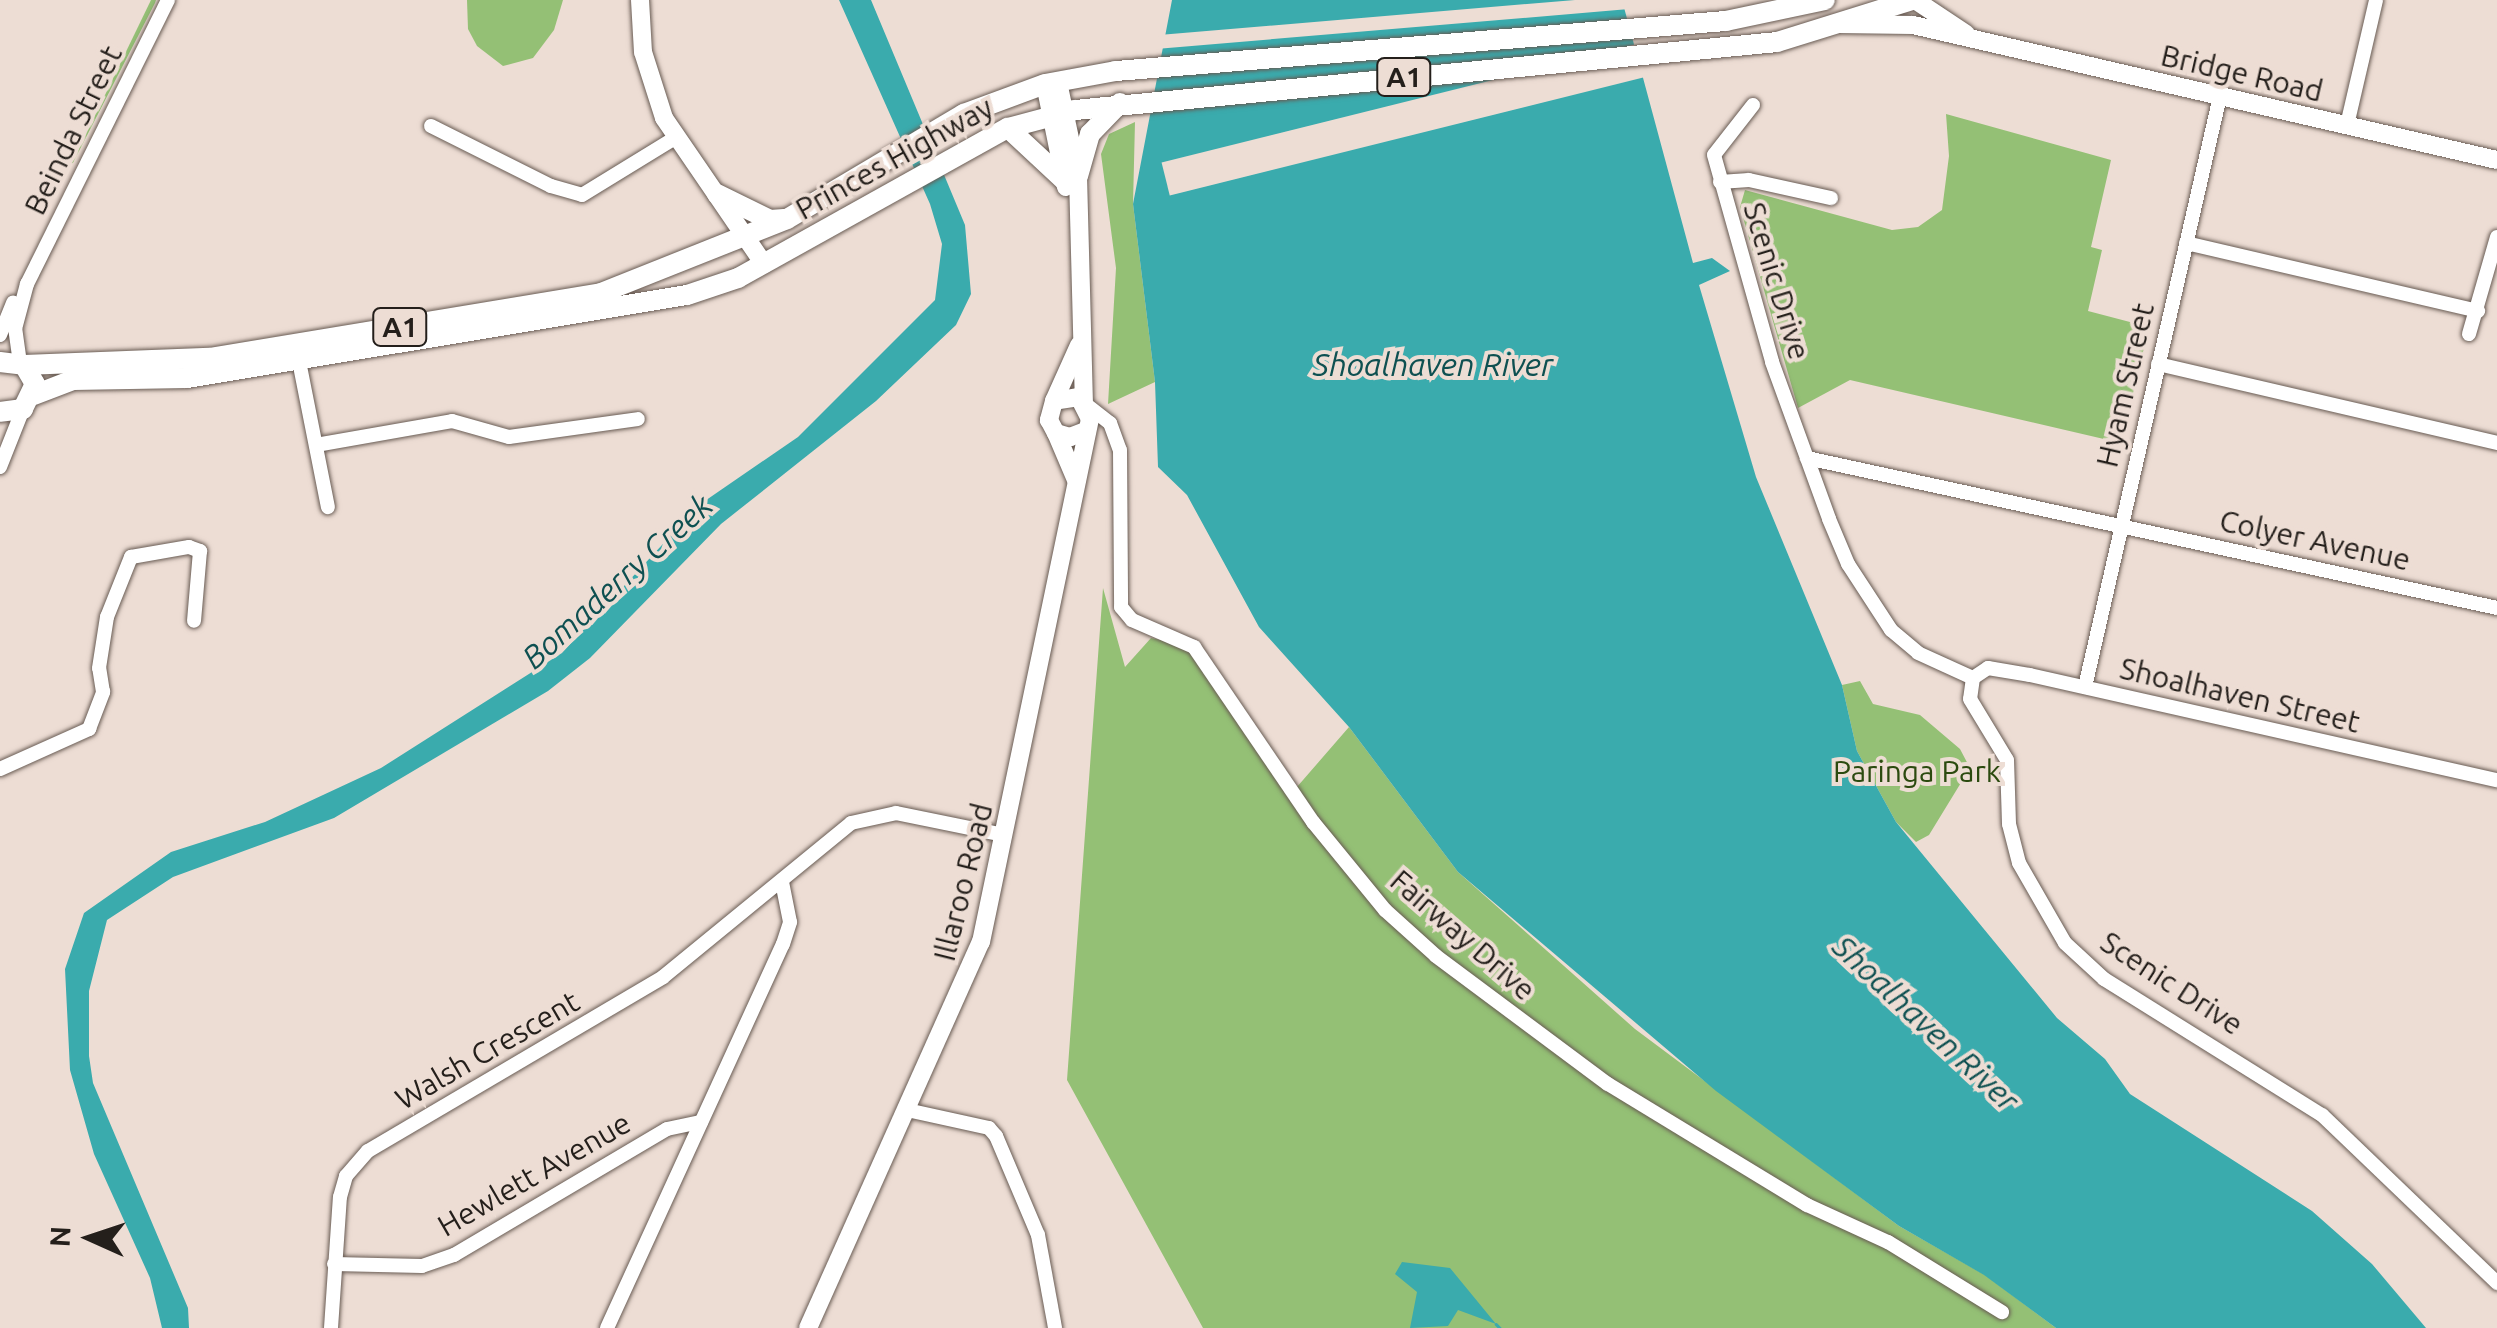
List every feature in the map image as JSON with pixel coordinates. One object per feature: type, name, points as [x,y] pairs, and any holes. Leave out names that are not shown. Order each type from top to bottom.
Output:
[{"type":"highway","name":"Princes Highway","points":[[15,363],[210,358],[601,293],[787,219],[939,127],[1052,83],[1135,70],[1726,21],[1825,0]]},
{"type":"highway","name":"Princes Highway","points":[[29,402],[74,380],[168,380],[667,300],[760,266],[1008,128],[1058,114],[1129,101],[1777,42],[1913,0]]},
{"type":"highway","points":[[1008,128],[1071,179],[1090,134],[1129,101]]},
{"type":"highway","points":[[712,189],[770,220],[787,219]]},
{"type":"highway","points":[[15,363],[29,402]]},
{"type":"highway","name":"A1","points":[[0,412],[29,402]]},
{"type":"main road","points":[[640,0],[646,66],[676,138],[760,266]]},
{"type":"main road","name":"Bridge Road","points":[[1913,0],[1975,40]]},
{"type":"main road","name":"Bridge Road","points":[[1837,24],[1894,22],[2497,160]]},
{"type":"main road","name":"Illaroo Road","points":[[808,1328],[975,962],[1076,481],[1086,429],[1078,215],[1052,83]]},
{"type":"main road","name":"Illaroo Road","points":[[1076,481],[1048,420],[1081,340]]},
{"type":"main road","points":[[1054,401],[1066,395],[1086,403]]},
{"type":"main road","points":[[1056,432],[1070,437],[1086,429]]},
{"type":"street","name":"Beinda Street","points":[[0,335],[168,0]]},
{"type":"street","points":[[2347,125],[2376,0]]},
{"type":"street","name":"Hyam Street","points":[[2085,686],[2220,96]]},
{"type":"street","name":"Scenic Drive","points":[[1753,105],[1714,154],[1808,458],[1848,564],[1880,617],[1918,653],[1973,678],[1970,699],[2005,750],[2019,864],[2066,943],[2119,989],[2322,1115],[2497,1282]]},
{"type":"street","points":[[432,126],[551,186],[582,195],[676,138]]},
{"type":"street","name":"Scenic Drive","points":[[1720,182],[1749,180],[1830,198]]},
{"type":"street","points":[[2468,334],[2478,311],[2497,236]]},
{"type":"street","points":[[2186,243],[2478,311]]},
{"type":"street","name":"Beinda Street","points":[[15,363],[15,328],[27,284]]},
{"type":"street","points":[[210,358],[286,355],[300,361],[328,507]]},
{"type":"street","points":[[2158,364],[2497,443]]},
{"type":"street","points":[[0,467],[4,448],[29,402]]},
{"type":"street","points":[[1086,403],[1113,431]]},
{"type":"street","points":[[316,445],[452,421],[509,437],[638,418]]},
{"type":"street","points":[[1086,429],[1113,431]]},
{"type":"street","points":[[0,431],[4,448]]},
{"type":"street","name":"Fairway Drive","points":[[1113,431],[1120,450],[1122,607],[1132,620],[1194,647],[1314,822],[1385,910],[1436,956],[1608,1084],[1807,1205],[1888,1242],[2002,1312]]},
{"type":"street","name":"Colyer Avenue","points":[[1808,458],[2497,608]]},
{"type":"street","points":[[0,769],[88,729],[103,692],[99,668],[108,611],[131,558],[189,547],[200,551],[194,621]]},
{"type":"street","name":"Shoalhaven Street","points":[[1973,678],[1988,668],[2085,686],[2497,780]]},
{"type":"street","name":"Walsh Crescent","points":[[331,1328],[334,1264],[346,1176],[368,1151],[663,976],[866,816],[896,813],[1004,834]]},
{"type":"street","points":[[607,1328],[783,944],[790,922],[782,882]]},
{"type":"street","points":[[907,1110],[989,1128],[996,1136],[1038,1234],[1055,1328]]},
{"type":"street","name":"Hewlett Avenue","points":[[334,1264],[422,1266],[454,1255],[667,1129],[701,1122]]},
{"type":"green space","points":[[151,0],[156,0],[60,188]]},
{"type":"green space","points":[[467,0],[563,0],[554,30],[533,58],[503,66],[477,46],[468,29]]},
{"type":"green space","points":[[1946,114],[2111,160],[2091,247],[2102,250],[2088,311],[2149,327],[2121,443],[1850,380],[1798,408],[1740,207],[1745,190],[1892,230],[1918,227],[1942,210],[1949,156]]},
{"type":"green space","points":[[1135,122],[1133,204],[1155,382],[1108,404],[1116,268],[1101,154],[1109,134]]},
{"type":"green space","points":[[1103,588],[1125,667],[1151,638],[1182,644],[1203,663],[1290,795],[1349,727],[1458,872],[1635,1029],[1899,1226],[1985,1275],[2056,1328],[1203,1328],[1067,1080]]},
{"type":"green space","name":"Paringa Park","points":[[1860,681],[1873,704],[1920,715],[1960,749],[1970,768],[1929,835],[1916,842],[1896,822],[1857,751],[1842,685]]},
{"type":"water","points":[[839,0],[871,0],[965,225],[971,294],[956,325],[876,401],[721,524],[590,658],[548,691],[334,818],[173,877],[107,920],[89,991],[89,1056],[93,1083],[188,1308],[189,1328],[162,1328],[150,1278],[94,1154],[70,1070],[65,969],[84,913],[171,852],[265,822],[381,768],[562,653],[699,505],[798,437],[935,300],[942,244],[930,204]]},
{"type":"water","name":"Shoalhaven River","points":[[1172,0],[1622,0],[1693,263],[1712,258],[1730,271],[1699,285],[1756,477],[1842,685],[1857,751],[1896,822],[2057,1018],[2105,1059],[2130,1094],[2312,1211],[2372,1264],[2426,1328],[2056,1328],[1984,1275],[1899,1226],[1716,1091],[1458,872],[1349,727],[1259,627],[1187,495],[1158,467],[1155,382],[1133,204]]},
{"type":"water","points":[[1402,1262],[1450,1268],[1496,1324],[1458,1310],[1448,1326],[1410,1328],[1417,1292],[1395,1274]]},
{"type":"pier","points":[[1575,0],[1627,0],[1629,9],[1156,49],[1159,35]]},
{"type":"pier","points":[[1637,44],[1645,77],[1170,196],[1162,163]]},
{"type":"waterway","points":[[1496,1324],[1500,1328]]},
{"type":"water label","name":"Bomaderry Creek","points":[[617,581]]}]
